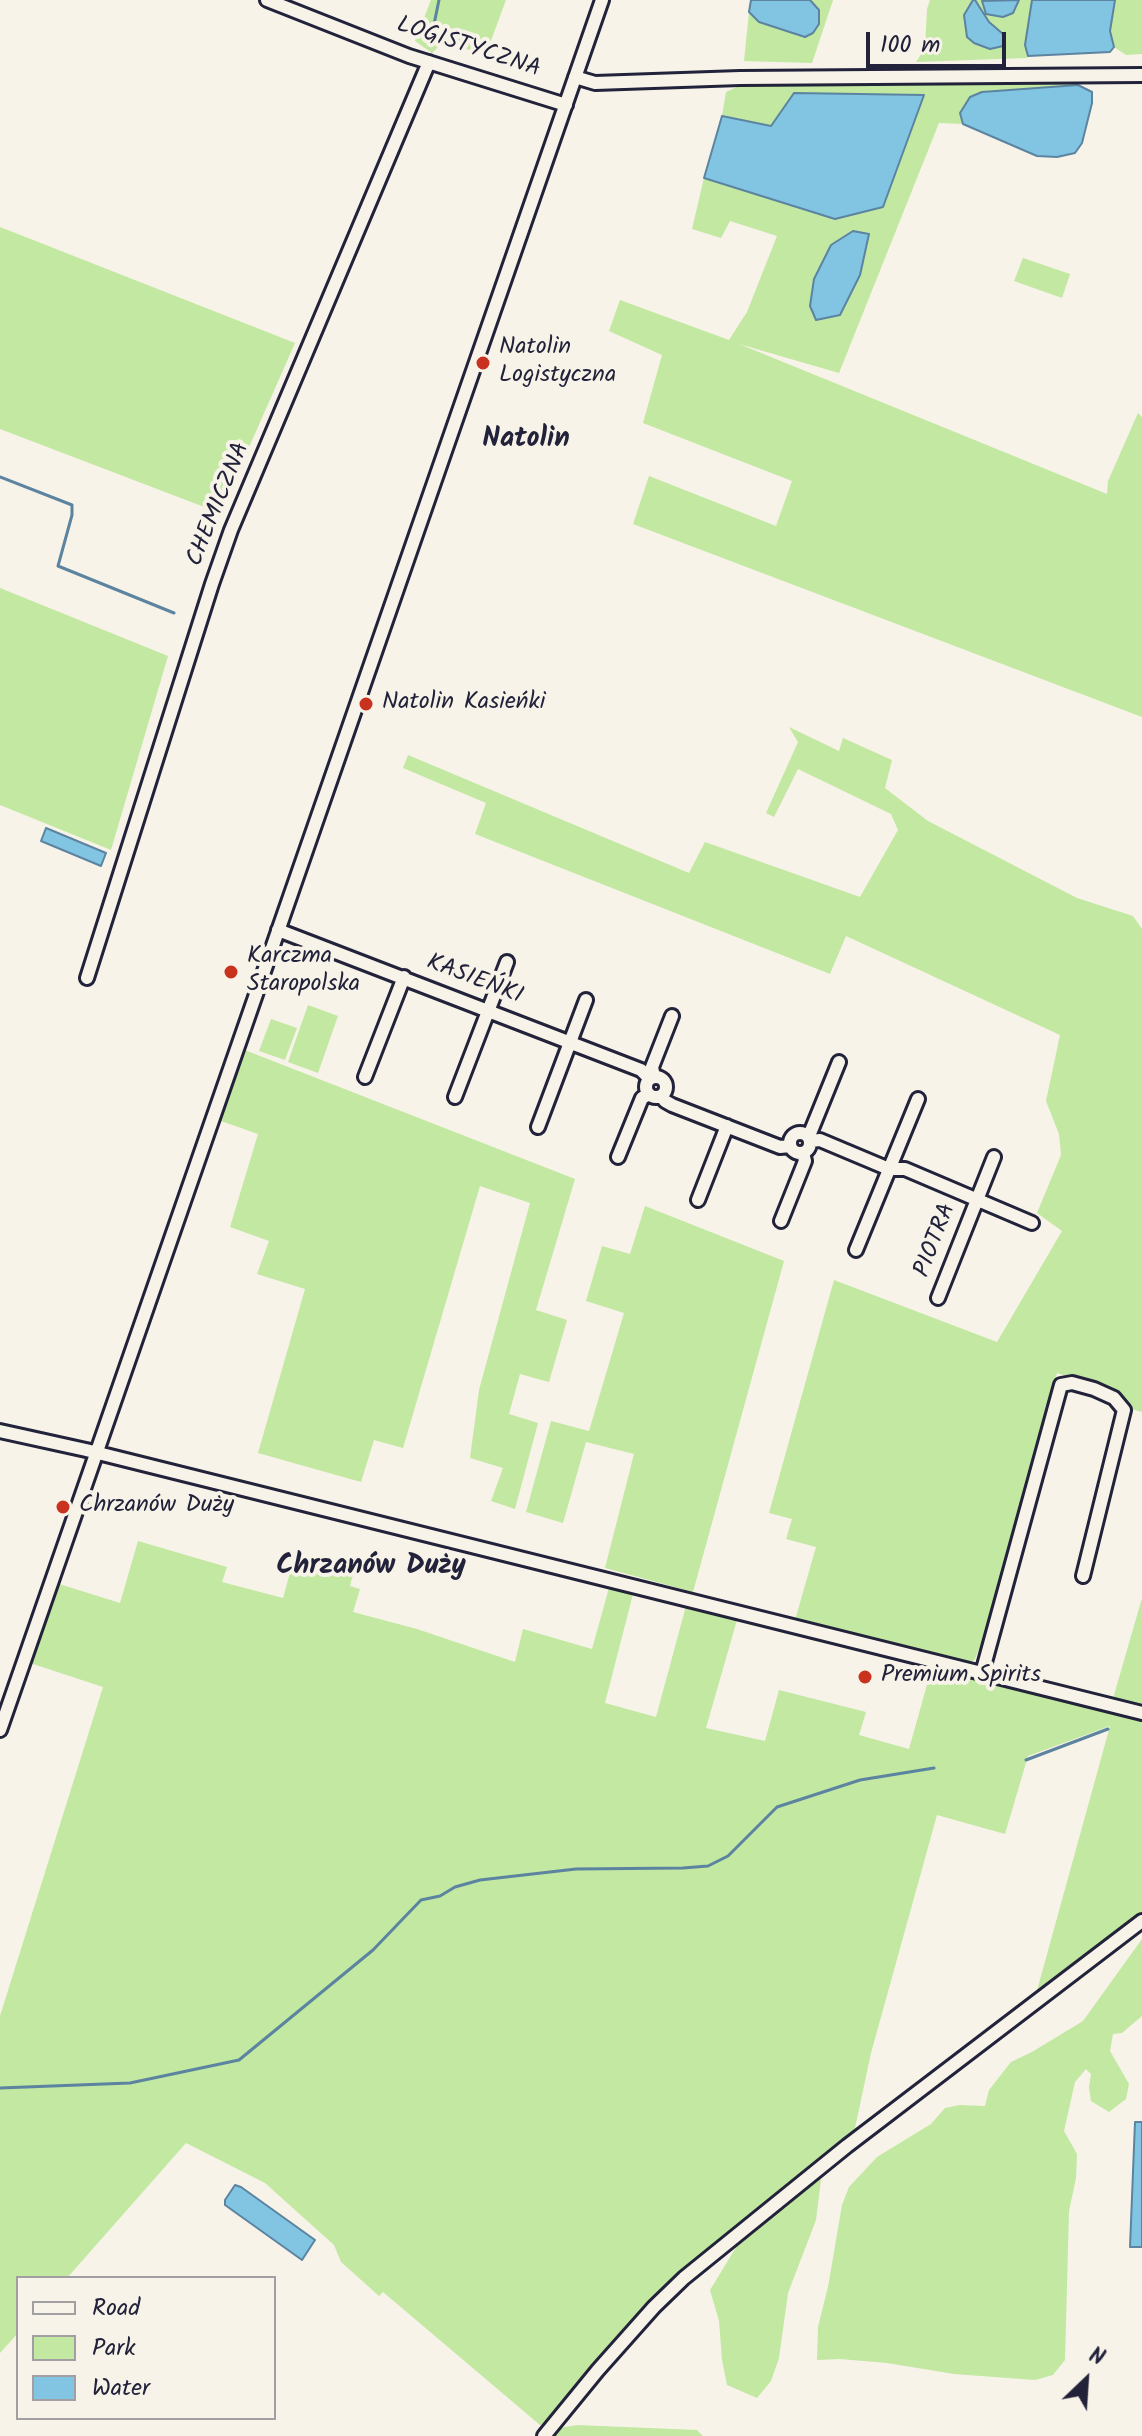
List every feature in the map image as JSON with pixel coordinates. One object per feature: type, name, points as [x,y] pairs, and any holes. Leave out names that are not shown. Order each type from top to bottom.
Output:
[{"type":"street","name":"LOGISTYCZNA","points":[[267,0],[429,62],[566,105]]},
{"type":"street","points":[[0,1730],[602,0]]},
{"type":"street","name":"CHEMICZNA","points":[[87,978],[231,530],[429,62]]},
{"type":"street","points":[[575,77],[595,83],[740,78],[1142,75]]},
{"type":"street","name":"KASIEŃKI","points":[[278,930],[641,1070],[652,1078]]},
{"type":"street","points":[[455,1097],[507,962]]},
{"type":"street","points":[[365,1077],[404,977]]},
{"type":"street","points":[[538,1127],[586,1000]]},
{"type":"street","points":[[618,1157],[642,1098],[666,1089],[660,1077],[652,1078],[652,1067],[672,1016]]},
{"type":"street","points":[[790,1146],[796,1153],[808,1149],[808,1138],[839,1062]]},
{"type":"street","points":[[655,1095],[672,1105],[780,1147],[790,1146]]},
{"type":"street","points":[[856,1250],[918,1099]]},
{"type":"street","points":[[698,1200],[727,1126]]},
{"type":"street","points":[[790,1146],[798,1133],[889,1169],[905,1169],[1032,1223]]},
{"type":"street","points":[[781,1221],[805,1161],[803,1153]]},
{"type":"street","name":"PIOTRA","points":[[938,1298],[994,1157]]},
{"type":"street","points":[[982,1673],[1061,1385],[1072,1383],[1114,1398],[1124,1410],[1083,1576]]},
{"type":"street","points":[[0,1431],[1142,1713]]},
{"type":"street","points":[[544,2436],[654,2307],[722,2246],[852,2142],[1142,1921]]},
{"type":"green space","points":[[431,0],[506,0],[486,54],[442,43],[432,53],[415,41]]},
{"type":"green space","points":[[810,0],[833,0],[812,63],[744,61],[749,12],[759,22],[819,10]]},
{"type":"green space","points":[[930,0],[1032,0],[1025,45],[1029,54],[1027,58],[916,62],[925,48]]},
{"type":"green space","points":[[1115,0],[1142,0],[1142,54],[1126,55],[1114,47],[1110,31]]},
{"type":"green space","points":[[1076,82],[1078,85],[982,92],[970,97],[960,113],[963,124],[939,123],[839,373],[739,344],[1107,494],[1108,481],[1138,413],[1142,417],[1142,717],[633,524],[649,476],[776,526],[792,481],[643,423],[662,355],[609,331],[620,300],[729,340],[747,312],[777,236],[730,221],[721,238],[692,229],[704,178],[835,219],[924,96],[794,93],[771,126],[722,116],[726,92],[741,85]]},
{"type":"green space","points":[[0,227],[295,343],[220,513],[0,429]]},
{"type":"green space","points":[[1023,258],[1070,274],[1062,298],[1014,281]]},
{"type":"green space","points":[[0,588],[168,656],[111,850],[0,805]]},
{"type":"green space","points":[[789,727],[839,751],[843,738],[892,760],[885,788],[928,821],[1077,898],[1133,916],[1142,929],[1142,1412],[1128,1408],[1087,1383],[1057,1373],[983,1639],[972,1662],[795,1620],[816,1547],[786,1539],[792,1519],[769,1513],[834,1280],[997,1342],[1062,1231],[1037,1213],[1061,1155],[1059,1134],[1046,1101],[1060,1035],[846,936],[830,974],[475,834],[486,803],[403,768],[408,755],[689,873],[705,842],[860,897],[898,830],[891,814],[798,769],[774,817],[766,813],[798,742]]},
{"type":"green space","points":[[308,1005],[338,1016],[318,1073],[288,1062]]},
{"type":"green space","points":[[271,1019],[297,1028],[285,1060],[259,1051]]},
{"type":"green space","points":[[237,1047],[575,1179],[536,1310],[567,1320],[549,1382],[520,1374],[509,1414],[538,1423],[515,1509],[491,1501],[503,1468],[470,1458],[479,1390],[530,1203],[480,1186],[403,1448],[374,1440],[361,1482],[258,1453],[305,1289],[257,1274],[269,1241],[230,1227],[258,1134],[218,1120]]},
{"type":"green space","points":[[645,1206],[784,1261],[693,1592],[605,1568],[634,1454],[586,1442],[563,1523],[526,1512],[551,1421],[589,1431],[624,1313],[586,1301],[602,1246],[630,1254]]},
{"type":"green space","points":[[138,1541],[227,1567],[222,1582],[283,1598],[295,1554],[354,1571],[350,1586],[360,1589],[353,1612],[417,1629],[515,1662],[523,1629],[592,1649],[609,1588],[633,1594],[605,1703],[656,1717],[686,1606],[737,1620],[706,1728],[765,1741],[779,1690],[866,1712],[859,1735],[909,1749],[932,1667],[1110,1709],[1142,1598],[1142,1921],[1033,2005],[1110,1726],[1028,1756],[1005,1834],[937,1815],[871,2053],[852,2142],[818,2170],[821,2180],[816,2220],[788,2293],[779,2358],[771,2381],[757,2398],[727,2385],[719,2321],[710,2290],[740,2241],[755,2230],[753,2221],[684,2278],[553,2424],[540,2425],[383,2292],[379,2296],[341,2262],[334,2245],[265,2183],[186,2143],[69,2276],[16,2276],[16,2335],[0,2353],[0,2016],[103,1687],[30,1663],[56,1583],[120,1603]]},
{"type":"green space","points":[[1142,1939],[1142,2016],[1122,2033],[1113,2034],[1110,2051],[1129,2084],[1126,2099],[1109,2112],[1091,2101],[1091,2074],[1086,2069],[1075,2082],[1064,2131],[1077,2154],[1069,2211],[1065,2360],[1053,2375],[1035,2380],[954,2374],[887,2363],[817,2360],[818,2327],[842,2205],[849,2187],[877,2157],[931,2124],[945,2108],[985,2106],[989,2090],[1011,2062],[1083,2021]]},
{"type":"green space","points":[[577,2425],[697,2430],[703,2436],[552,2436],[559,2428]]},
{"type":"water","points":[[751,0],[810,0],[819,10],[819,24],[813,33],[805,37],[759,22],[749,12]]},
{"type":"water","points":[[973,0],[989,22],[1003,34],[1003,46],[990,49],[967,37],[964,15]]},
{"type":"water","points":[[1019,0],[1013,13],[1003,17],[986,14],[982,1]]},
{"type":"water","points":[[1032,0],[1115,0],[1110,31],[1114,47],[1110,52],[1028,56],[1025,45]]},
{"type":"water","points":[[1078,85],[1092,92],[1092,103],[1082,143],[1075,153],[1057,157],[1037,156],[963,124],[960,113],[970,97],[982,92]]},
{"type":"water","points":[[794,93],[924,95],[883,207],[835,219],[704,178],[722,116],[771,126]]},
{"type":"water","points":[[853,231],[869,234],[860,275],[840,315],[816,320],[810,306],[814,279],[831,245]]},
{"type":"water","points":[[46,828],[106,853],[101,866],[41,841]]},
{"type":"water","points":[[1135,2122],[1142,2122],[1142,2247],[1130,2247]]},
{"type":"water","points":[[235,2185],[315,2240],[302,2260],[225,2205]]},
{"type":"waterway","points":[[431,39],[439,0]]},
{"type":"waterway","points":[[0,477],[72,505],[58,566],[174,613]]},
{"type":"waterway","points":[[1026,1760],[1108,1729]]},
{"type":"waterway","points":[[0,2088],[130,2083],[239,2060],[373,1950],[421,1900],[480,1880],[576,1869],[708,1866],[728,1856],[777,1807],[860,1780],[934,1768]]},
{"type":"place","name":"Natolin Logistyczna","points":[[483,363]]},
{"type":"place","name":"Natolin Kasieńki","points":[[366,704]]},
{"type":"place","name":"Karczma Staropolska","points":[[231,972]]},
{"type":"place","name":"Chrzanów Duży","points":[[63,1507]]},
{"type":"place","name":"Premium Spirits","points":[[865,1677]]},
{"type":"district","name":"Natolin","points":[[526,441]]},
{"type":"district","name":"Chrzanów Duży","points":[[371,1568]]}]
